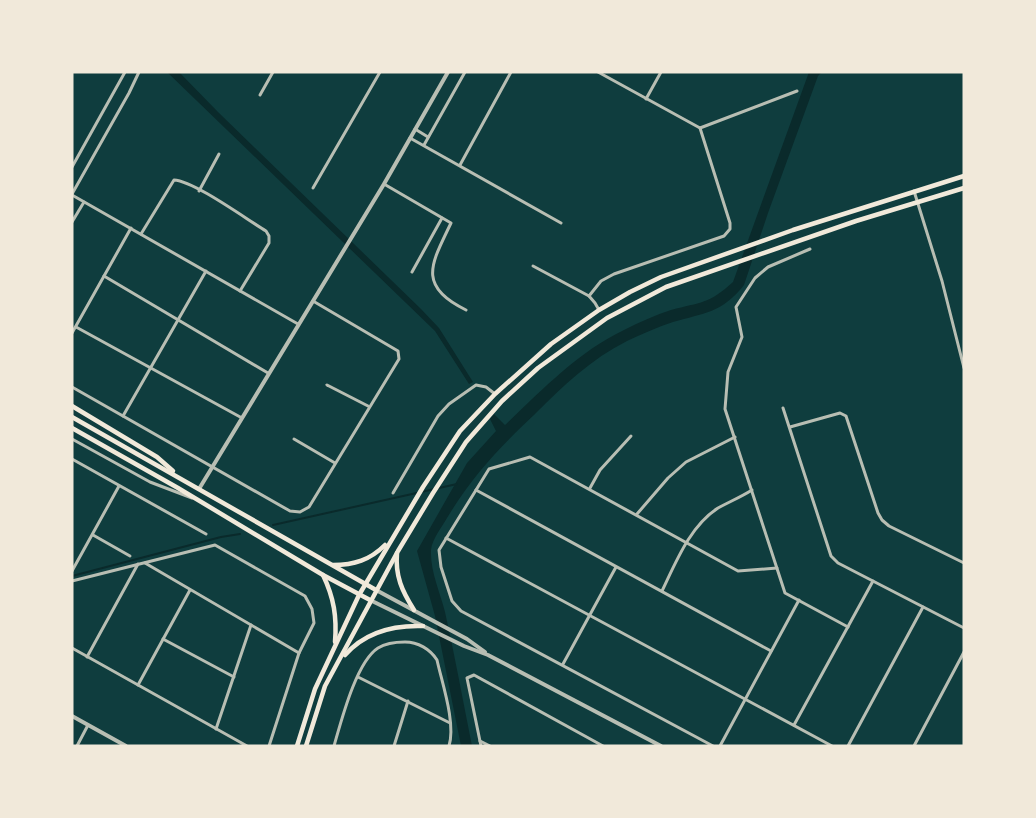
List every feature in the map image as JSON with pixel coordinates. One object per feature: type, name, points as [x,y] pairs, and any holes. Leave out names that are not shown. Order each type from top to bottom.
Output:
[{"type":"main road","points":[[297,746],[315,689],[359,595],[423,487],[460,431],[495,394],[551,344],[599,310],[651,282],[794,230],[964,176]]},
{"type":"main road","points":[[306,746],[325,686],[370,600],[433,493],[466,441],[501,401],[538,368],[607,318],[666,287],[795,242],[964,188]]},
{"type":"main road","points":[[72,406],[157,457],[179,477]]},
{"type":"main road","points":[[72,417],[376,590]]},
{"type":"main road","points":[[72,428],[323,575],[370,600]]},
{"type":"main road","points":[[330,565],[345,565],[366,560],[391,539]]},
{"type":"main road","points":[[398,551],[396,567],[398,577],[403,592],[414,610]]},
{"type":"main road","points":[[323,575],[335,607],[337,619],[335,645]]},
{"type":"main road","points":[[339,662],[357,642],[377,632],[401,626],[425,627]]},
{"type":"street","points":[[72,167],[125,72]]},
{"type":"street","points":[[139,72],[72,194],[298,324]]},
{"type":"street","points":[[260,95],[273,72]]},
{"type":"street","points":[[313,188],[380,72]]},
{"type":"street","points":[[199,489],[384,184],[448,72]]},
{"type":"street","points":[[424,145],[465,72]]},
{"type":"street","points":[[459,165],[511,72]]},
{"type":"street","points":[[589,296],[601,281],[614,274],[724,236],[730,229],[730,218],[700,128],[645,100],[598,72]]},
{"type":"street","points":[[645,100],[661,72]]},
{"type":"street","points":[[700,128],[797,91]]},
{"type":"street","points":[[415,129],[428,137]]},
{"type":"street","points":[[410,138],[561,223]]},
{"type":"street","points":[[199,190],[219,154]]},
{"type":"street","points":[[141,234],[174,180],[199,190],[266,231],[269,236],[269,243],[240,291]]},
{"type":"street","points":[[384,184],[451,223],[433,262],[432,271],[441,295],[466,310]]},
{"type":"street","points":[[914,191],[942,281],[964,368]]},
{"type":"street","points":[[72,222],[84,202]]},
{"type":"street","points":[[412,272],[442,218]]},
{"type":"street","points":[[72,333],[131,228]]},
{"type":"street","points":[[810,249],[768,267],[755,278],[736,307],[742,337],[726,380],[725,409],[785,593],[848,627]]},
{"type":"street","points":[[533,266],[589,296],[599,310]]},
{"type":"street","points":[[123,416],[206,271]]},
{"type":"street","points":[[104,276],[268,373]]},
{"type":"street","points":[[72,387],[295,512],[304,511],[309,507],[399,359],[398,351],[312,301]]},
{"type":"street","points":[[76,327],[242,418]]},
{"type":"street","points":[[327,385],[369,406]]},
{"type":"street","points":[[393,493],[444,408],[476,385],[486,387],[495,394]]},
{"type":"street","points":[[783,408],[831,556],[838,563],[964,628]]},
{"type":"street","points":[[790,427],[840,413],[846,416],[882,520],[964,563]]},
{"type":"street","points":[[589,489],[600,470],[632,436]]},
{"type":"street","points":[[637,514],[668,478],[686,462],[735,438]]},
{"type":"street","points":[[72,439],[150,482],[199,501]]},
{"type":"street","points":[[294,439],[334,463]]},
{"type":"street","points":[[713,746],[461,611],[452,601],[441,567],[439,550],[489,469],[530,457],[738,571],[777,568]]},
{"type":"street","points":[[72,459],[206,534]]},
{"type":"street","points":[[72,571],[120,485]]},
{"type":"street","points":[[476,490],[771,651]]},
{"type":"street","points":[[661,591],[687,541],[718,509],[752,490]]},
{"type":"street","points":[[93,534],[130,556]]},
{"type":"street","points":[[446,538],[832,746]]},
{"type":"street","points":[[72,581],[215,545],[305,596],[312,609],[314,623],[299,653],[269,746]]},
{"type":"street","points":[[145,562],[299,653]]},
{"type":"street","points":[[87,657],[138,564]]},
{"type":"street","points":[[563,664],[616,567]]},
{"type":"street","points":[[794,725],[873,581]]},
{"type":"street","points":[[138,685],[190,590]]},
{"type":"street","points":[[376,590],[467,639],[488,655]]},
{"type":"street","points":[[370,600],[464,646],[488,655],[661,746]]},
{"type":"street","points":[[720,746],[799,600]]},
{"type":"street","points":[[848,746],[923,607]]},
{"type":"street","points":[[216,729],[251,626]]},
{"type":"street","points":[[163,639],[234,677]]},
{"type":"street","points":[[334,746],[350,693],[364,665],[380,647],[397,642],[412,642],[420,645],[433,653],[437,660],[450,723],[449,746]]},
{"type":"street","points":[[72,648],[247,746]]},
{"type":"street","points":[[914,746],[964,652]]},
{"type":"street","points":[[481,746],[467,678],[474,675],[603,746]]},
{"type":"street","points":[[358,676],[450,723]]},
{"type":"street","points":[[393,746],[408,701]]},
{"type":"street","points":[[72,716],[126,746]]},
{"type":"street","points":[[76,746],[88,725]]},
{"type":"street","points":[[480,741],[490,746]]},
{"type":"water","points":[[167,72],[179,72],[421,309],[439,328],[473,382],[469,384],[435,331]]},
{"type":"water","points":[[809,72],[822,72],[818,76],[744,285],[720,307],[667,324],[627,341],[601,356],[578,374],[522,426],[487,463],[467,488],[435,537],[431,550],[432,566],[445,612],[472,746],[461,746],[435,616],[417,551],[467,463],[496,431],[490,419],[494,414],[505,425],[547,385],[591,349],[653,316],[711,298],[733,282]]},
{"type":"waterway","points":[[273,525],[457,484]]},
{"type":"waterway","points":[[72,576],[240,534]]}]
